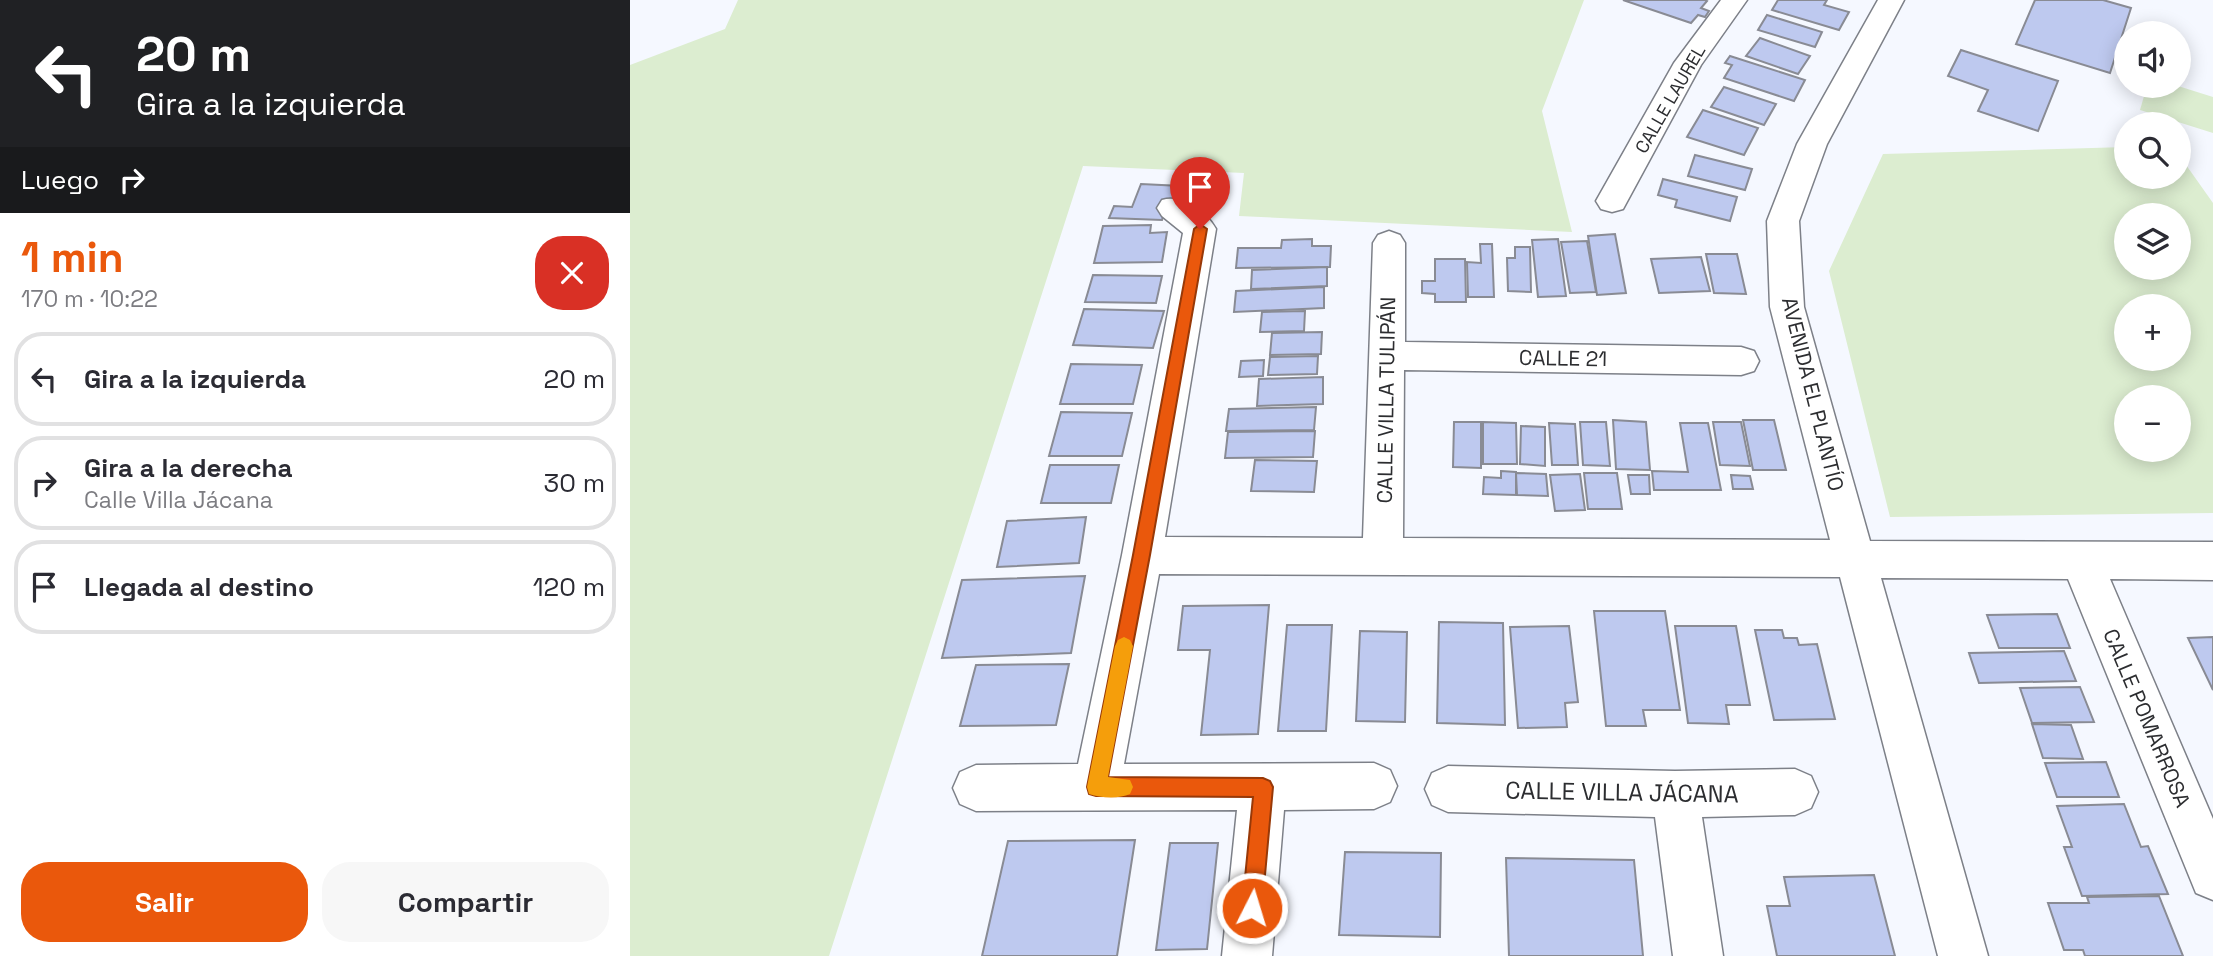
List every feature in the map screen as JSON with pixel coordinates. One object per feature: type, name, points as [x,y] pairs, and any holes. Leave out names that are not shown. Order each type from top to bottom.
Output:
[{"type":"street","name":"CALLE LAUREL","points":[[1612,201],[1688,63],[1734,0]]},
{"type":"street","name":"AVENIDA EL PLANTÍO","points":[[1891,0],[1812,144],[1783,221],[1787,307],[1964,956]]},
{"type":"street","points":[[1096,787],[1142,555],[1200,229],[1173,208]]},
{"type":"street","name":"CALLE VILLA TULIPÁN","points":[[1383,558],[1389,243]]},
{"type":"street","name":"CALLE 21","points":[[1386,356],[1741,360]]},
{"type":"street","points":[[1142,555],[2213,561]]},
{"type":"street","name":"CALLE POMARROSA","points":[[2081,560],[2202,825],[2213,876]]},
{"type":"street","points":[[976,788],[1374,786]]},
{"type":"street","points":[[1247,956],[1263,787]]},
{"type":"street","name":"CALLE VILLA JÁCANA","points":[[1448,789],[1675,794],[1795,792]]},
{"type":"street","points":[[1675,794],[1698,956]]},
{"type":"green space","points":[[738,0],[1584,0],[1542,111],[1572,232],[1239,216],[1244,173],[1083,166],[829,956],[630,956],[630,65],[725,29]]},
{"type":"green space","points":[[2191,90],[2213,97],[2213,133],[2191,126],[2191,112],[2140,110],[2144,98],[2191,98]]},
{"type":"green space","points":[[2114,147],[2114,189],[2191,189],[2191,172],[2213,203],[2213,513],[1890,517],[1829,271],[1883,154]]},
{"type":"building","points":[[1623,0],[1705,0],[1707,1],[1701,8],[1709,11],[1705,17],[1698,15],[1691,23]]},
{"type":"building","points":[[1778,0],[1827,0],[1824,5],[1849,12],[1839,30],[1772,10]]},
{"type":"building","points":[[2035,0],[2103,0],[2131,8],[2127,21],[2114,21],[2114,61],[2110,73],[2016,44]]},
{"type":"building","points":[[1767,15],[1822,32],[1815,47],[1758,30]]},
{"type":"building","points":[[1760,38],[1810,56],[1798,74],[1746,56]]},
{"type":"building","points":[[1961,50],[2058,81],[2038,131],[1978,111],[1988,90],[1948,76]]},
{"type":"building","points":[[1730,56],[1805,80],[1794,101],[1724,78],[1732,65],[1725,63]]},
{"type":"building","points":[[1724,87],[1776,104],[1764,125],[1711,107]]},
{"type":"building","points":[[1703,110],[1758,128],[1744,155],[1687,137]]},
{"type":"building","points":[[1695,155],[1752,169],[1745,190],[1688,176]]},
{"type":"building","points":[[1663,179],[1737,197],[1730,221],[1675,207],[1677,200],[1658,195]]},
{"type":"building","points":[[1141,184],[1181,186],[1176,201],[1166,206],[1162,220],[1109,218],[1114,206],[1132,207]]},
{"type":"building","points":[[1151,225],[1150,233],[1167,232],[1162,262],[1094,263],[1103,226]]},
{"type":"building","points":[[1615,234],[1626,293],[1597,295],[1588,236]]},
{"type":"building","points":[[1312,239],[1312,246],[1331,246],[1330,267],[1236,268],[1238,248],[1281,248],[1282,240]]},
{"type":"building","points":[[1558,239],[1566,296],[1538,297],[1532,240]]},
{"type":"building","points":[[1587,241],[1596,292],[1570,293],[1561,242]]},
{"type":"building","points":[[1480,244],[1492,244],[1494,297],[1468,297],[1467,262],[1481,263]]},
{"type":"building","points":[[1515,247],[1530,247],[1531,292],[1508,291],[1507,258],[1515,258]]},
{"type":"building","points":[[1706,254],[1737,254],[1746,294],[1714,293]]},
{"type":"building","points":[[1701,257],[1710,291],[1659,293],[1651,259]]},
{"type":"building","points":[[1435,259],[1465,259],[1466,302],[1435,302],[1435,294],[1422,293],[1422,281],[1435,281]]},
{"type":"building","points":[[1327,267],[1327,286],[1251,289],[1252,270]]},
{"type":"building","points":[[1093,275],[1162,276],[1156,303],[1085,302]]},
{"type":"building","points":[[1324,287],[1324,308],[1234,312],[1236,291]]},
{"type":"building","points":[[1084,309],[1164,311],[1153,348],[1073,345]]},
{"type":"building","points":[[1305,311],[1304,331],[1260,332],[1262,312]]},
{"type":"building","points":[[1322,332],[1321,354],[1270,355],[1272,333]]},
{"type":"building","points":[[1318,356],[1317,374],[1268,375],[1270,357]]},
{"type":"building","points":[[1264,360],[1263,376],[1239,377],[1241,361]]},
{"type":"building","points":[[1071,364],[1142,365],[1133,404],[1060,404]]},
{"type":"building","points":[[1323,377],[1323,404],[1257,406],[1259,379]]},
{"type":"building","points":[[1316,407],[1314,430],[1226,431],[1229,409]]},
{"type":"building","points":[[1061,412],[1132,413],[1122,456],[1049,456]]},
{"type":"building","points":[[1613,420],[1646,422],[1650,470],[1616,469]]},
{"type":"building","points":[[1743,420],[1774,420],[1786,470],[1753,470]]},
{"type":"building","points":[[1454,422],[1481,422],[1481,468],[1453,467]]},
{"type":"building","points":[[1483,422],[1516,423],[1517,464],[1483,464]]},
{"type":"building","points":[[1580,422],[1606,422],[1610,466],[1583,465]]},
{"type":"building","points":[[1713,422],[1741,422],[1750,466],[1720,465]]},
{"type":"building","points":[[1549,423],[1575,424],[1578,465],[1552,465]]},
{"type":"building","points":[[1680,423],[1708,423],[1721,490],[1654,490],[1652,471],[1688,472]]},
{"type":"building","points":[[1521,426],[1545,427],[1545,466],[1520,464]]},
{"type":"building","points":[[1315,431],[1313,457],[1225,458],[1228,432]]},
{"type":"building","points":[[1255,460],[1317,461],[1314,492],[1251,491]]},
{"type":"building","points":[[1050,465],[1119,465],[1111,503],[1041,503]]},
{"type":"building","points":[[1501,471],[1516,472],[1516,495],[1483,494],[1484,477],[1501,478]]},
{"type":"building","points":[[1516,473],[1546,474],[1548,496],[1517,495]]},
{"type":"building","points":[[1584,473],[1617,473],[1622,509],[1588,509]]},
{"type":"building","points":[[1580,474],[1585,510],[1555,511],[1550,475]]},
{"type":"building","points":[[1628,475],[1649,475],[1650,494],[1631,494]]},
{"type":"building","points":[[1731,475],[1750,476],[1753,489],[1733,489]]},
{"type":"building","points":[[1086,517],[1079,563],[997,567],[1007,521]]},
{"type":"building","points":[[1085,576],[1071,653],[942,658],[962,580]]},
{"type":"building","points":[[1269,605],[1258,734],[1201,735],[1210,650],[1178,650],[1183,606]]},
{"type":"building","points":[[1594,611],[1665,611],[1680,710],[1643,710],[1646,726],[1606,726]]},
{"type":"building","points":[[2057,614],[2070,648],[1999,648],[1987,615]]},
{"type":"building","points":[[1439,622],[1503,623],[1505,725],[1437,723]]},
{"type":"building","points":[[1287,625],[1332,625],[1326,731],[1278,731]]},
{"type":"building","points":[[1569,626],[1578,702],[1565,703],[1567,727],[1518,728],[1510,627]]},
{"type":"building","points":[[1675,626],[1736,626],[1750,705],[1726,705],[1729,724],[1688,723]]},
{"type":"building","points":[[1755,630],[1782,630],[1784,638],[1797,638],[1799,645],[1817,644],[1835,719],[1774,720]]},
{"type":"building","points":[[1360,631],[1407,632],[1405,722],[1356,721]]},
{"type":"building","points":[[2213,637],[2213,690],[2188,638]]},
{"type":"building","points":[[2064,651],[2076,681],[1979,683],[1969,653]]},
{"type":"building","points":[[1069,664],[1056,725],[960,726],[976,665]]},
{"type":"building","points":[[2080,687],[2094,722],[2032,723],[2020,688]]},
{"type":"building","points":[[2032,724],[2071,725],[2083,759],[2043,758]]},
{"type":"building","points":[[2106,762],[2119,797],[2057,797],[2045,763]]},
{"type":"building","points":[[2124,804],[2141,847],[2148,846],[2168,894],[2082,896],[2064,847],[2072,847],[2057,806]]},
{"type":"building","points":[[1135,840],[1117,956],[982,956],[1008,841]]},
{"type":"building","points":[[1170,843],[1218,843],[1207,949],[1156,950]]},
{"type":"building","points":[[1345,852],[1441,853],[1440,937],[1339,935]]},
{"type":"building","points":[[1506,858],[1634,860],[1643,956],[1509,956]]},
{"type":"building","points":[[1874,875],[1895,956],[1777,956],[1767,906],[1790,906],[1784,877]]},
{"type":"building","points":[[2159,896],[2183,956],[2085,956],[2083,950],[2064,950],[2048,903],[2089,903],[2087,897]]},
{"type":"slow traffic","points":[[1123,787],[1096,787],[1124,646]]},
{"type":"route","points":[[1200,229],[1142,555],[1096,787],[1263,787],[1252,908]]}]
